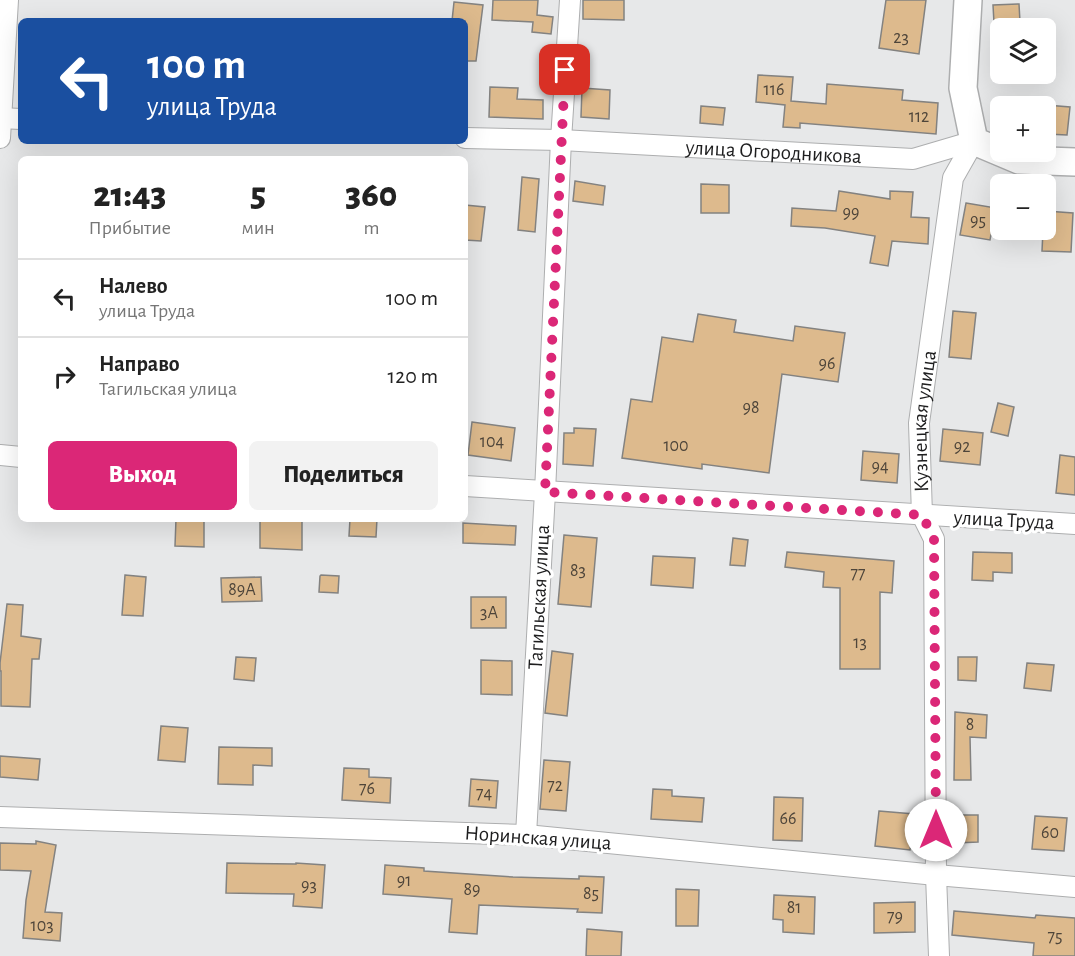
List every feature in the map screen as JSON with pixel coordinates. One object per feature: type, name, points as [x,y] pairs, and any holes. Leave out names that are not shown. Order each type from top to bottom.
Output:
[{"type":"main road","points":[[968,0],[963,88],[974,141],[1019,160],[1075,162]]},
{"type":"street","points":[[0,138],[8,118],[8,0]]},
{"type":"street","name":"Тагильская улица","points":[[526,835],[570,0]]},
{"type":"street","name":"улица Огородникова","points":[[468,138],[561,140],[913,159],[974,141]]},
{"type":"street","name":"Кузнецкая улица","points":[[939,956],[936,875],[934,539],[922,515],[919,423],[953,178],[974,141]]},
{"type":"street","points":[[0,455],[18,457]]},
{"type":"street","name":"улица Труда","points":[[468,486],[1075,524]]},
{"type":"street","name":"Норинская улица","points":[[0,817],[526,835],[936,875],[1075,886]]},
{"type":"building","points":[[493,0],[538,0],[537,15],[553,17],[551,34],[532,32],[533,22],[492,20]]},
{"type":"building","points":[[583,0],[624,0],[624,20],[583,19]]},
{"type":"building","points":[[886,0],[926,0],[919,54],[879,48]]},
{"type":"building","points":[[454,2],[483,5],[476,61],[468,61],[468,18],[452,18]]},
{"type":"building","points":[[1019,4],[1020,18],[994,18],[993,5]]},
{"type":"building","points":[[758,75],[793,77],[791,101],[826,104],[827,84],[903,90],[902,100],[938,103],[936,134],[800,123],[800,128],[783,127],[785,105],[756,102]]},
{"type":"building","points":[[490,87],[518,88],[517,99],[543,100],[543,119],[489,117]]},
{"type":"building","points":[[582,88],[610,90],[609,119],[581,117]]},
{"type":"building","points":[[701,106],[725,108],[723,125],[700,123]]},
{"type":"building","points":[[1056,106],[1070,107],[1067,135],[1056,134]]},
{"type":"building","points":[[522,177],[539,179],[535,232],[518,230]]},
{"type":"building","points":[[575,181],[605,186],[603,205],[573,201]]},
{"type":"building","points":[[701,184],[729,185],[729,213],[701,213]]},
{"type":"building","points":[[839,191],[890,199],[890,191],[913,192],[911,217],[929,218],[928,244],[892,241],[888,266],[870,263],[875,236],[825,228],[791,226],[792,208],[836,211]]},
{"type":"building","points":[[966,203],[990,207],[990,240],[960,235]]},
{"type":"building","points":[[468,205],[485,207],[481,241],[468,240]]},
{"type":"building","points":[[1056,212],[1073,213],[1071,252],[1042,251],[1043,240],[1056,240]]},
{"type":"building","points":[[953,311],[976,313],[971,359],[949,357]]},
{"type":"building","points":[[698,314],[736,320],[734,332],[793,341],[795,326],[845,333],[838,382],[782,374],[769,473],[702,464],[702,469],[622,458],[631,399],[652,402],[662,337],[693,342]]},
{"type":"building","points":[[998,403],[1014,407],[1008,436],[991,432]]},
{"type":"building","points":[[472,422],[515,428],[511,461],[468,455]]},
{"type":"building","points":[[574,428],[596,429],[593,466],[563,464],[564,433],[574,433]]},
{"type":"building","points":[[943,429],[983,433],[980,465],[940,461]]},
{"type":"building","points":[[863,451],[899,454],[897,483],[861,480]]},
{"type":"building","points":[[1060,455],[1075,457],[1075,495],[1056,493]]},
{"type":"building","points":[[176,522],[204,522],[204,547],[175,546]]},
{"type":"building","points":[[260,522],[302,522],[302,550],[260,548]]},
{"type":"building","points":[[350,522],[377,522],[376,537],[349,536]]},
{"type":"building","points":[[463,523],[516,526],[515,545],[463,543]]},
{"type":"building","points":[[564,535],[597,538],[591,607],[558,604]]},
{"type":"building","points":[[733,538],[748,540],[745,566],[730,565]]},
{"type":"building","points":[[787,552],[894,561],[892,593],[880,592],[880,669],[840,669],[840,588],[823,587],[824,572],[785,567]]},
{"type":"building","points":[[973,552],[1012,553],[1012,573],[993,572],[993,581],[972,580]]},
{"type":"building","points":[[653,556],[695,558],[693,588],[651,585]]},
{"type":"building","points":[[125,575],[146,577],[143,616],[122,615]]},
{"type":"building","points":[[321,575],[339,576],[338,593],[319,592]]},
{"type":"building","points":[[261,577],[262,601],[222,602],[221,578]]},
{"type":"building","points":[[471,597],[506,597],[506,628],[471,628]]},
{"type":"building","points":[[7,604],[23,605],[21,636],[41,639],[39,659],[32,659],[30,707],[1,706],[0,663]]},
{"type":"building","points":[[552,651],[573,654],[567,716],[545,713]]},
{"type":"building","points":[[236,657],[256,658],[254,681],[234,679]]},
{"type":"building","points":[[958,657],[977,657],[976,681],[958,680]]},
{"type":"building","points":[[481,660],[512,661],[512,695],[481,694]]},
{"type":"building","points":[[1027,663],[1054,665],[1051,691],[1024,688]]},
{"type":"building","points":[[955,712],[987,715],[986,738],[970,737],[971,780],[954,780]]},
{"type":"building","points":[[161,726],[188,728],[185,762],[158,760]]},
{"type":"building","points":[[219,747],[272,748],[272,766],[253,765],[253,785],[218,784]]},
{"type":"building","points":[[0,756],[40,759],[38,780],[0,777]]},
{"type":"building","points":[[544,760],[570,762],[566,811],[540,809]]},
{"type":"building","points":[[344,768],[369,769],[369,777],[391,778],[390,803],[342,800]]},
{"type":"building","points":[[471,779],[498,781],[496,808],[469,806]]},
{"type":"building","points":[[653,789],[672,790],[672,796],[704,798],[702,822],[651,819]]},
{"type":"building","points":[[774,797],[803,798],[802,841],[773,840]]},
{"type":"building","points":[[879,811],[914,814],[910,850],[875,846]]},
{"type":"building","points":[[956,815],[978,815],[978,842],[956,843]]},
{"type":"building","points":[[1035,816],[1067,818],[1064,851],[1032,849]]},
{"type":"building","points":[[36,841],[56,845],[45,912],[62,913],[60,941],[23,938],[31,871],[0,870],[0,843],[36,844]]},
{"type":"building","points":[[227,863],[325,865],[322,908],[293,906],[294,894],[226,893]]},
{"type":"building","points":[[385,865],[424,868],[424,871],[513,877],[579,879],[579,876],[604,877],[602,913],[577,912],[578,909],[479,905],[477,934],[449,932],[452,899],[383,894]]},
{"type":"building","points":[[676,889],[699,890],[698,926],[676,926]]},
{"type":"building","points":[[774,895],[815,897],[814,934],[783,932],[783,920],[773,919]]},
{"type":"building","points":[[915,902],[915,932],[874,933],[874,903]]},
{"type":"building","points":[[954,911],[1035,918],[1036,915],[1075,918],[1075,956],[1033,956],[1034,943],[952,935]]},
{"type":"building","points":[[587,929],[622,932],[621,956],[586,956]]},
{"type":"route","points":[[565,70],[545,492],[922,515],[934,539],[936,830]]}]
